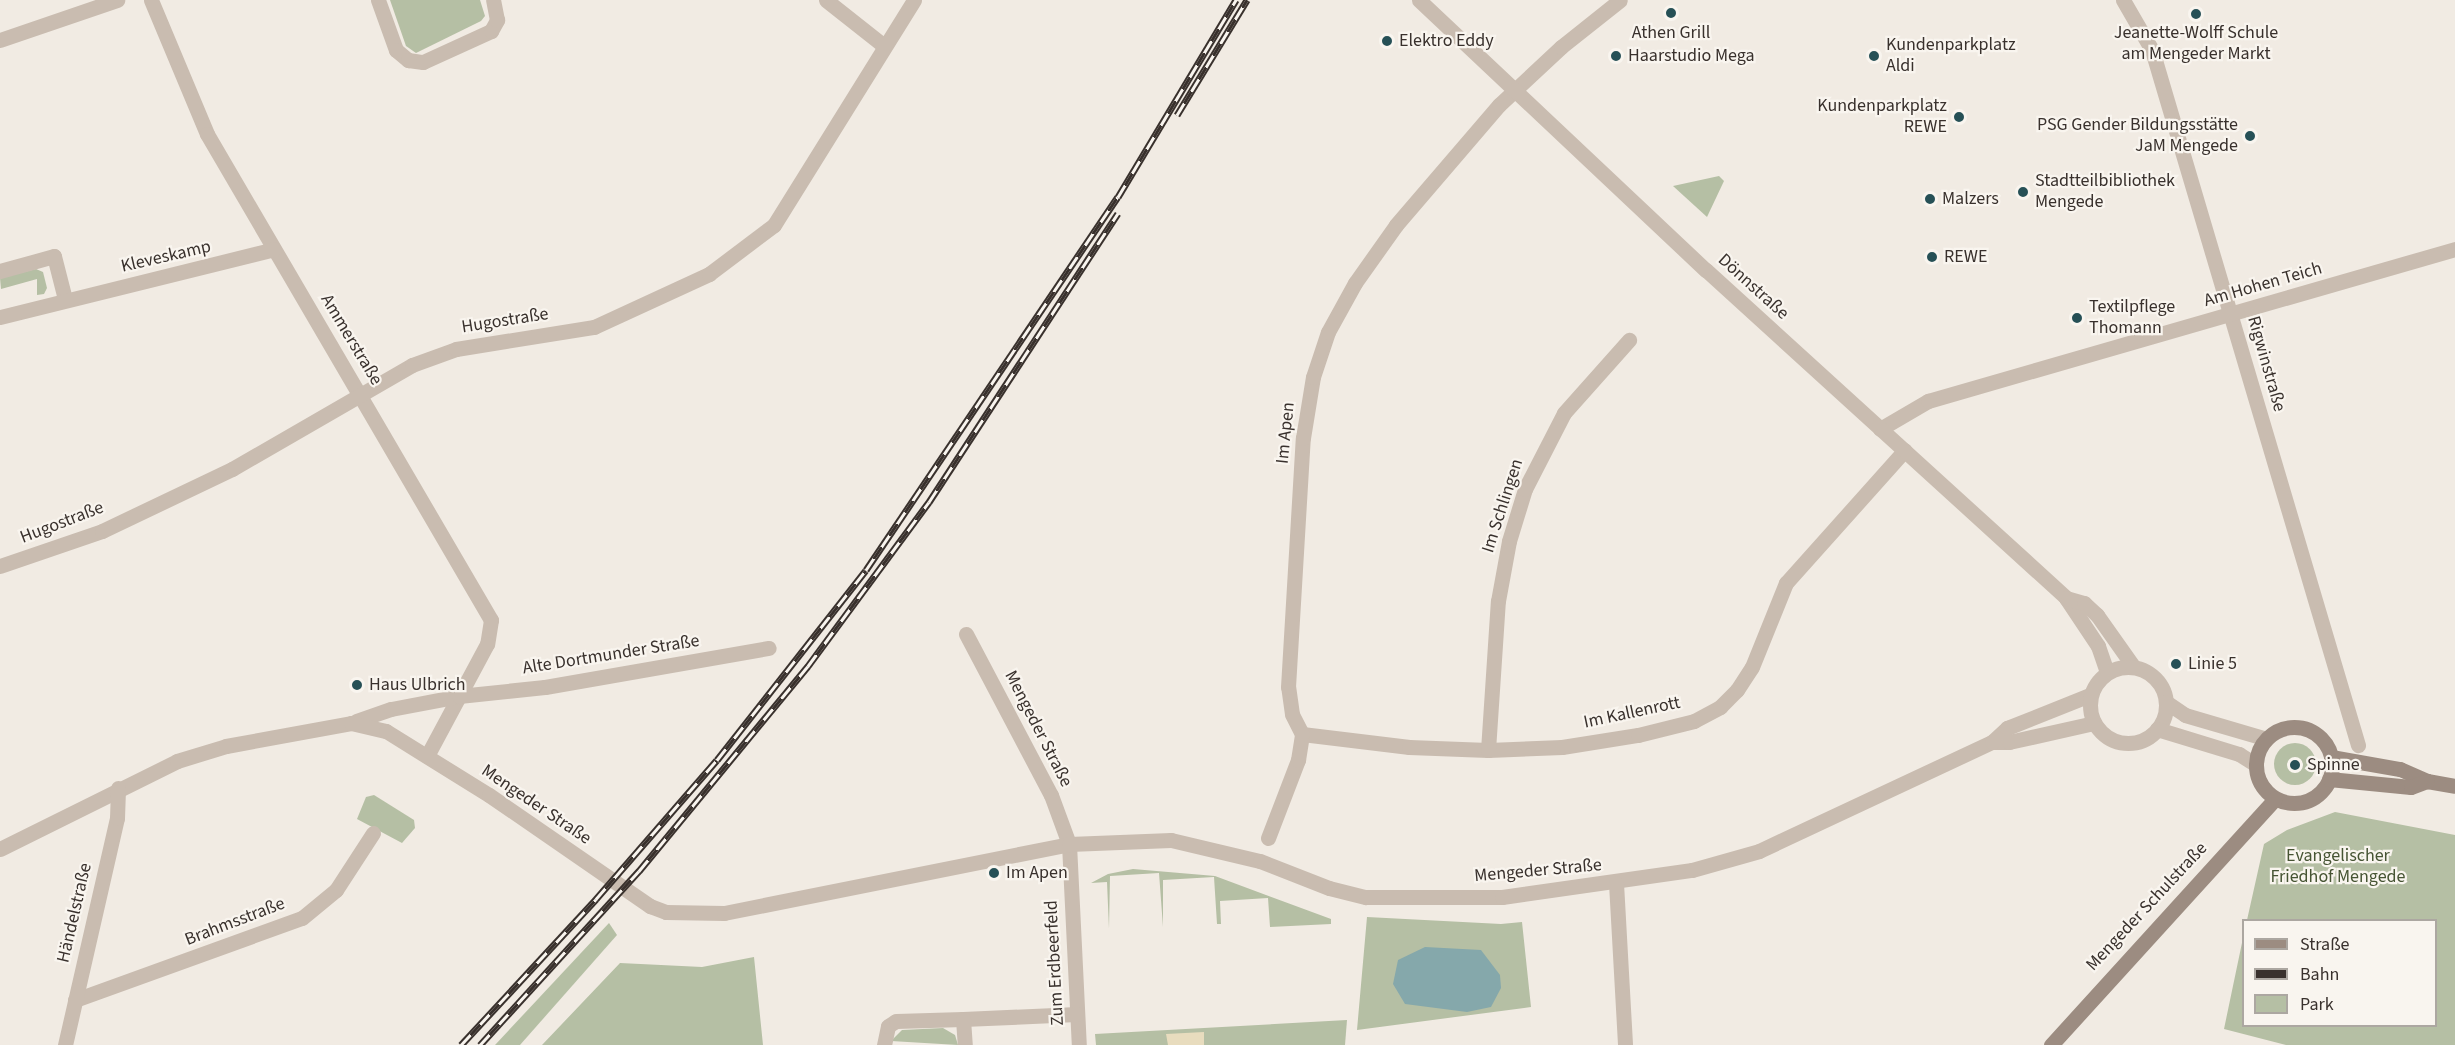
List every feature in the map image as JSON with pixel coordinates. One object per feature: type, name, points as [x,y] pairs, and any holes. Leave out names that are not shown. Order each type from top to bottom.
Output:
[{"type":"main road","points":[[2301,728],[2320,738],[2331,757],[2330,780],[2324,789],[2306,802],[2285,803],[2275,799],[2260,784],[2255,764],[2267,739],[2280,730],[2301,728]]},
{"type":"main road","points":[[2331,757],[2400,769],[2427,781],[2455,786]]},
{"type":"main road","points":[[2330,780],[2411,787],[2427,781]]},
{"type":"main road","name":"Mengeder Schulstraße","points":[[2051,1045],[2275,799]]},
{"type":"street","points":[[0,40],[117,0]]},
{"type":"street","name":"Ammerstraße","points":[[151,0],[207,134],[491,620],[487,644],[427,756]]},
{"type":"street","points":[[378,0],[396,50],[408,60],[423,62],[491,31],[497,20],[493,0]]},
{"type":"street","points":[[826,0],[884,46]]},
{"type":"street","name":"Hugostraße","points":[[0,566],[102,531],[232,469],[412,365],[456,349],[594,327],[709,274],[774,225],[914,0]]},
{"type":"street","name":"Dönnstraße","points":[[1419,0],[1512,90],[2066,598],[2098,646],[2107,672]]},
{"type":"street","name":"Im Apen","points":[[1302,734],[1292,714],[1288,687],[1304,438],[1313,377],[1328,332],[1362,273],[1396,225],[1512,90],[1620,0]]},
{"type":"street","name":"Rigwinstraße","points":[[2123,0],[2152,50],[2358,745]]},
{"type":"street","name":"Kleveskamp","points":[[0,317],[65,299],[265,254],[274,249]]},
{"type":"street","name":"Am Hohen Teich","points":[[1880,429],[1928,401],[2455,249]]},
{"type":"street","points":[[0,271],[54,256],[65,299]]},
{"type":"street","name":"Im Schlingen","points":[[1488,750],[1498,601],[1509,541],[1525,489],[1564,413],[1629,340]]},
{"type":"street","name":"Im Kallenrott","points":[[1302,734],[1409,747],[1488,750],[1562,747],[1638,735],[1694,721],[1720,707],[1737,690],[1752,667],[1786,583],[1905,450]]},
{"type":"street","name":"Dönnstraße","points":[[2066,598],[2084,603],[2097,615],[2133,666]]},
{"type":"street","name":"Mengeder Straße","points":[[966,634],[1051,795],[1069,844]]},
{"type":"street","name":"Alte Dortmunder Straße","points":[[459,696],[545,687],[769,648]]},
{"type":"street","points":[[2166,702],[2157,729],[2149,736],[2129,743],[2109,738],[2094,723],[2090,695],[2107,672],[2133,666],[2159,682],[2166,702],[2185,715],[2267,739]]},
{"type":"street","name":"Mengeder Straße","points":[[0,849],[118,788],[177,761],[226,746],[351,723],[386,731],[427,756],[650,906],[666,912],[724,913],[1069,844],[1171,840],[1198,844],[1366,897],[1502,897],[1616,883],[1692,870],[1759,851],[1992,742],[2007,728],[2090,695]]},
{"type":"street","points":[[351,723],[391,709],[459,696]]},
{"type":"street","name":"Mengeder Straße","points":[[1992,742],[2009,742],[2094,723]]},
{"type":"street","points":[[2157,729],[2239,754],[2255,764]]},
{"type":"street","points":[[1268,838],[1298,760],[1302,734]]},
{"type":"street","name":"Händelstraße","points":[[65,1045],[117,818],[118,788]]},
{"type":"street","name":"Brahmsstraße","points":[[75,1000],[302,918],[336,890],[374,833]]},
{"type":"street","name":"Zum Erdbeerfeld","points":[[1069,844],[1079,1045]]},
{"type":"street","points":[[1616,883],[1625,1045]]},
{"type":"street","points":[[884,1045],[888,1026],[896,1021],[1077,1014]]},
{"type":"street","points":[[963,1019],[965,1045]]},
{"type":"green space","points":[[390,0],[480,0],[485,16],[481,21],[416,53],[406,46]]},
{"type":"green space","points":[[1719,176],[1724,181],[1707,217],[1673,186]]},
{"type":"green space","points":[[36,269],[43,272],[47,288],[44,294],[37,295],[37,279],[1,289],[0,278]]},
{"type":"green space","points":[[2295,743],[2310,749],[2316,764],[2310,779],[2295,785],[2280,779],[2274,764],[2280,749]]},
{"type":"green space","points":[[374,795],[414,820],[415,828],[402,843],[357,819],[366,797]]},
{"type":"green space","name":"Evangelischer Friedhof Mengede","points":[[2335,812],[2455,835],[2455,1045],[2286,1045],[2224,1029],[2242,943],[2242,1027],[2437,1027],[2437,919],[2247,919],[2264,844],[2287,830]]},
{"type":"green space","points":[[1133,869],[1215,876],[1331,919],[1331,924],[1270,927],[1268,898],[1220,901],[1221,924],[1217,924],[1214,877],[1163,880],[1163,927],[1159,873],[1110,876],[1109,929],[1107,882],[1091,883],[1108,874]]},
{"type":"green space","points":[[1367,917],[1501,924],[1522,922],[1531,1007],[1357,1030]]},
{"type":"green space","points":[[609,923],[617,935],[520,1045],[495,1045]]},
{"type":"green space","points":[[754,957],[763,1045],[542,1045],[620,963],[702,967]]},
{"type":"green space","points":[[1347,1020],[1345,1045],[1096,1045],[1095,1034]]},
{"type":"green space","points":[[943,1028],[955,1035],[958,1045],[891,1041],[902,1030]]},
{"type":"sand","points":[[1204,1032],[1204,1045],[1168,1045],[1166,1034]]},
{"type":"water","points":[[1425,947],[1481,950],[1500,975],[1501,988],[1491,1007],[1467,1012],[1405,1004],[1393,984],[1398,960]]},
{"type":"railway","points":[[461,1045],[596,899],[717,760],[866,570],[1118,197],[1236,0]]},
{"type":"railway","points":[[1177,115],[1247,0]]},
{"type":"railway","points":[[480,1045],[639,871],[808,666],[929,502],[1118,213]]},
{"type":"place","name":"Athen Grill","points":[[1671,13]]},
{"type":"place","name":"Jeanette-Wolff Schule am Mengeder Markt","points":[[2196,14]]},
{"type":"place","name":"Elektro Eddy","points":[[1387,41]]},
{"type":"place","name":"Haarstudio Mega","points":[[1616,56]]},
{"type":"place","name":"Kundenparkplatz Aldi","points":[[1874,56]]},
{"type":"place","name":"Kundenparkplatz REWE","points":[[1959,117]]},
{"type":"place","name":"PSG Gender Bildungsstätte JaM Mengede","points":[[2250,136]]},
{"type":"place","name":"Stadtteilbibliothek Mengede","points":[[2023,192]]},
{"type":"place","name":"Malzers","points":[[1930,199]]},
{"type":"place","name":"REWE","points":[[1932,257]]},
{"type":"place","name":"Textilpflege Thomann","points":[[2077,318]]},
{"type":"place","name":"Linie 5","points":[[2176,664]]},
{"type":"place","name":"Haus Ulbrich","points":[[357,685]]},
{"type":"place","name":"Spinne","points":[[2295,765]]},
{"type":"place","name":"Im Apen","points":[[994,873]]}]
